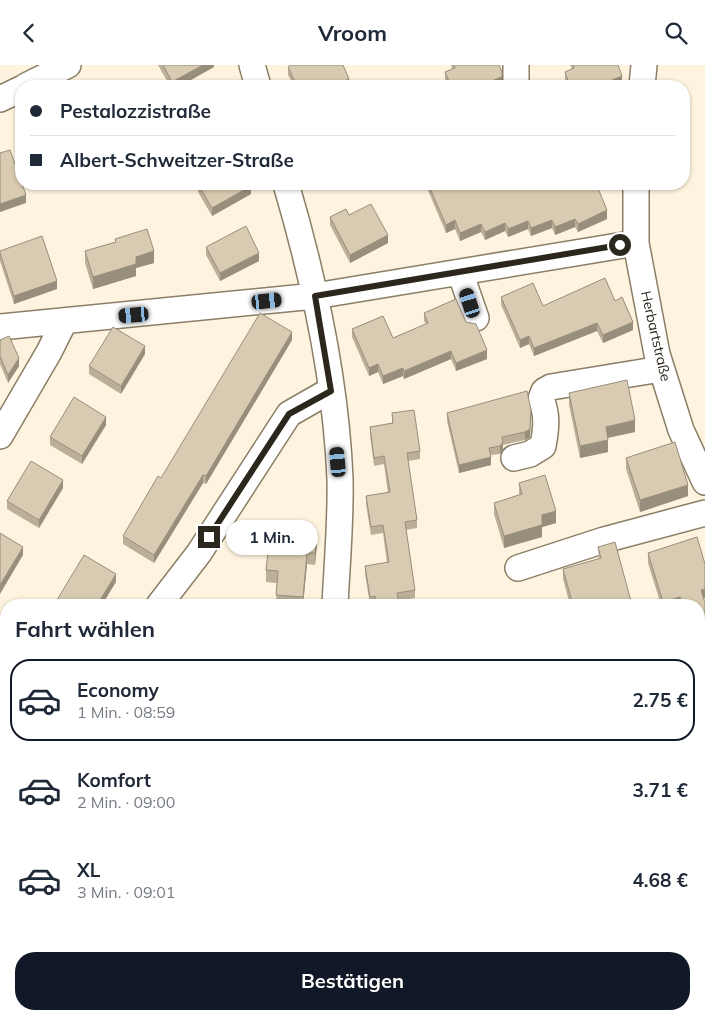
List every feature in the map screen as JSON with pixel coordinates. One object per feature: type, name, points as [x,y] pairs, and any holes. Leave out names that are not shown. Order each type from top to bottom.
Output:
[{"type":"street","points":[[38,80],[68,65]]},
{"type":"street","points":[[252,65],[256,80]]},
{"type":"street","points":[[516,65],[516,80]]},
{"type":"street","points":[[643,80],[644,65]]},
{"type":"street","points":[[0,99],[15,92]]},
{"type":"street","points":[[288,190],[315,296],[331,391],[340,480],[335,599]]},
{"type":"street","name":"Herbartstraße","points":[[636,190],[636,243],[657,354],[681,430],[705,482]]},
{"type":"street","points":[[0,327],[315,296],[636,243]]},
{"type":"street","points":[[460,272],[476,318]]},
{"type":"street","points":[[0,436],[49,352],[64,322]]},
{"type":"street","points":[[514,458],[530,454],[543,446],[546,433],[546,410],[541,399],[544,391],[552,387],[661,369]]},
{"type":"street","points":[[164,599],[199,553],[289,414],[331,391]]},
{"type":"street","points":[[518,568],[604,539],[705,513]]},
{"type":"building","points":[[163,65],[203,65],[176,80],[171,80]]},
{"type":"building","points":[[291,65],[343,65],[349,79],[294,80],[288,67]]},
{"type":"building","points":[[454,65],[499,65],[502,77],[494,80],[448,80],[445,72],[455,68]]},
{"type":"building","points":[[573,65],[618,65],[622,76],[612,80],[568,80],[565,72],[574,68]]},
{"type":"building","points":[[10,150],[15,164],[15,190],[24,190],[26,195],[0,204],[0,153]]},
{"type":"building","points":[[202,190],[244,190],[212,208]]},
{"type":"building","points":[[431,190],[599,190],[607,210],[578,224],[575,219],[555,227],[552,220],[531,228],[528,221],[508,229],[505,223],[485,232],[481,224],[460,233],[455,220],[446,225]]},
{"type":"building","points":[[371,204],[388,235],[350,255],[330,217],[346,209],[349,215]]},
{"type":"building","points":[[246,226],[259,253],[220,273],[206,247]]},
{"type":"building","points":[[147,229],[154,251],[136,257],[136,264],[93,277],[85,251],[116,242],[115,239]]},
{"type":"building","points":[[42,236],[57,281],[14,296],[0,251]]},
{"type":"building","points":[[605,278],[615,301],[622,297],[633,322],[603,335],[597,323],[534,348],[529,336],[520,340],[501,297],[533,283],[543,306]]},
{"type":"building","points":[[456,299],[466,322],[476,324],[487,350],[456,363],[451,351],[404,371],[403,368],[383,376],[378,364],[369,368],[352,329],[383,316],[393,338],[428,323],[424,313]]},
{"type":"building","points":[[260,313],[292,332],[206,476],[203,475],[154,555],[123,536],[158,476],[161,478]]},
{"type":"building","points":[[113,327],[145,346],[121,386],[89,366]]},
{"type":"building","points":[[9,336],[19,358],[8,375],[0,356],[0,340]]},
{"type":"building","points":[[627,380],[635,420],[606,427],[608,440],[580,446],[569,393]]},
{"type":"building","points":[[527,391],[531,410],[530,429],[525,432],[502,437],[503,442],[500,446],[489,448],[491,457],[459,465],[447,413]]},
{"type":"building","points":[[74,397],[106,417],[82,456],[50,437]]},
{"type":"building","points":[[414,410],[420,451],[407,453],[417,520],[405,522],[415,590],[397,593],[398,599],[375,599],[375,596],[370,597],[365,566],[389,562],[383,525],[371,527],[366,496],[390,492],[384,456],[374,458],[370,427],[393,423],[392,413]]},
{"type":"building","points":[[675,442],[688,485],[640,500],[626,458]]},
{"type":"building","points":[[31,461],[63,480],[39,520],[7,501]]},
{"type":"building","points":[[545,475],[556,511],[542,515],[542,525],[504,536],[494,503],[522,494],[519,483]]},
{"type":"building","points":[[279,530],[317,533],[315,553],[307,553],[303,597],[276,595],[278,571],[266,570],[269,542],[278,543]]},
{"type":"building","points":[[0,533],[23,547],[0,585]]},
{"type":"building","points":[[697,537],[705,564],[705,589],[701,590],[704,599],[680,599],[680,597],[662,599],[648,553]]},
{"type":"building","points":[[615,542],[630,599],[571,599],[563,569],[601,558],[598,547]]},
{"type":"building","points":[[84,555],[116,574],[101,599],[58,599]]},
{"type":"route","points":[[209,537],[289,414],[331,391],[315,296],[620,245]]}]
